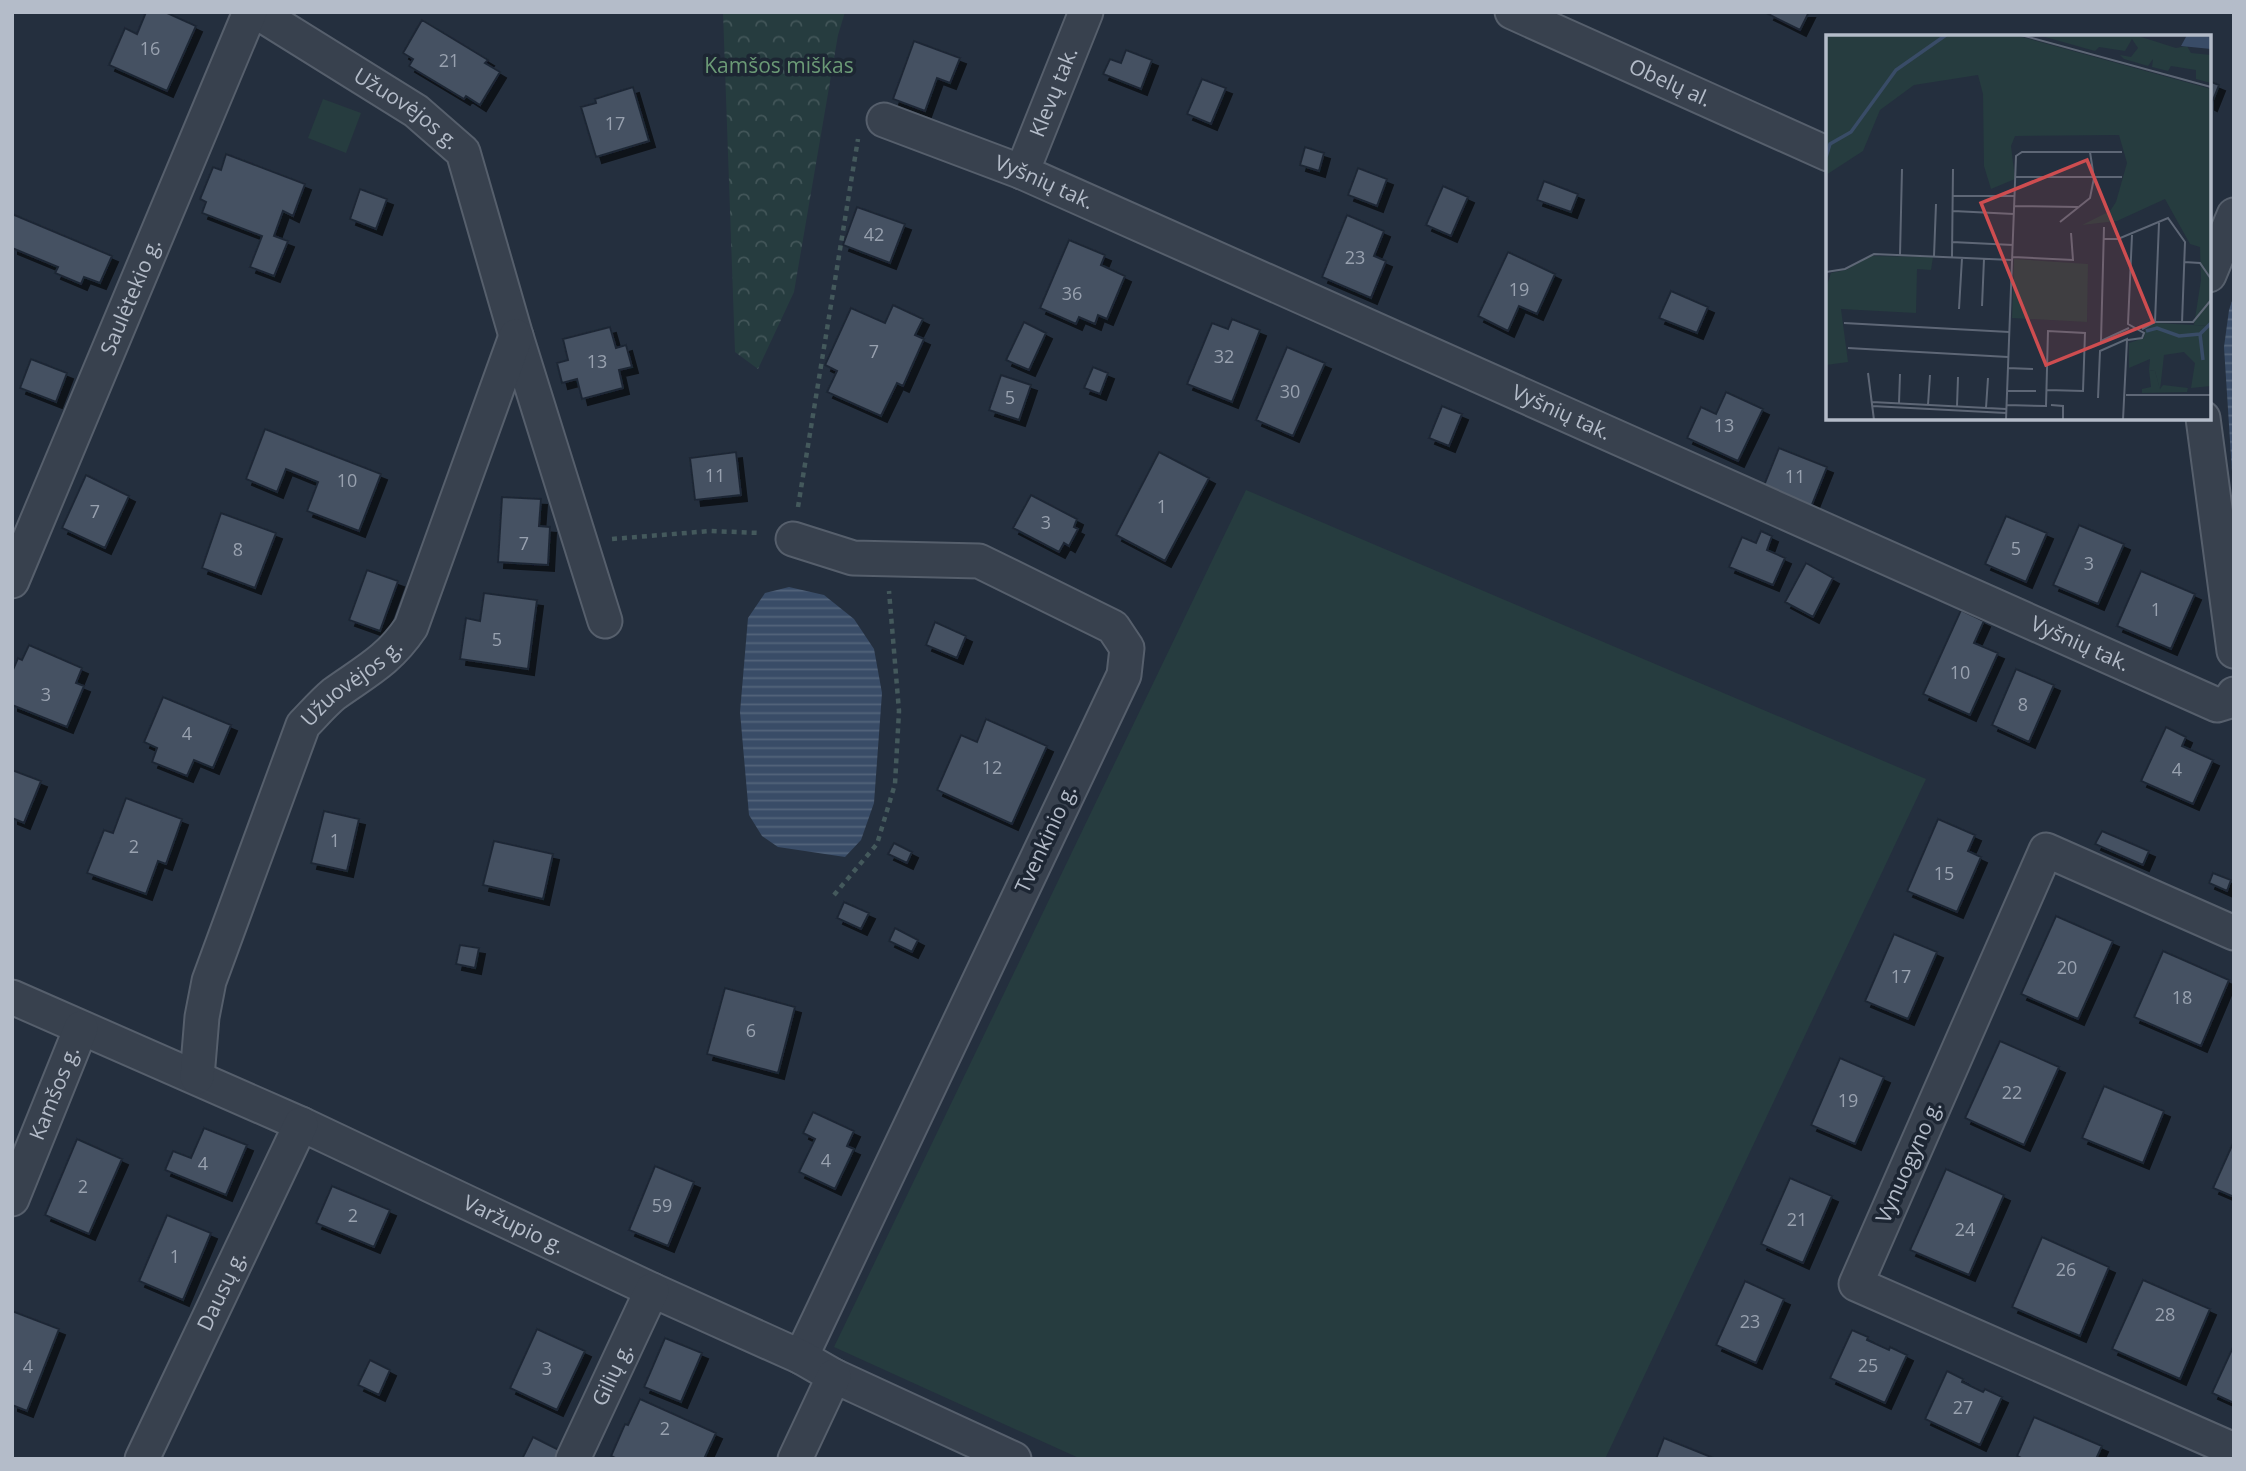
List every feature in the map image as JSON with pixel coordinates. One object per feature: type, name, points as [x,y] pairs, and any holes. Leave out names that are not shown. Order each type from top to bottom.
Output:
[{"type":"street","name":"Saulėtekio g.","points":[[12,581],[250,12]]},
{"type":"street","name":"Užuovėjos g.","points":[[257,12],[416,111],[463,152],[516,336],[605,621]]},
{"type":"street","name":"Klevų tak.","points":[[1022,172],[1086,12]]},
{"type":"street","name":"Obelų al.","points":[[1511,12],[1826,153]]},
{"type":"street","name":"Vyšnių tak.","points":[[872,125],[1022,172],[2217,705],[2230,701],[2234,694]]},
{"type":"street","points":[[2211,270],[2234,215]]},
{"type":"street","name":"Užuovėjos g.","points":[[197,1077],[202,1017],[209,981],[303,725],[332,696],[375,668],[399,645],[411,627],[516,336]]},
{"type":"street","points":[[2203,420],[2234,651]]},
{"type":"street","name":"Tvenkinio g.","points":[[793,539],[853,558],[979,561],[1113,627],[1127,648],[1124,675],[801,1357]]},
{"type":"street","name":"Vynuogyno g.","points":[[2234,933],[2046,850],[1856,1284],[2234,1450]]},
{"type":"street","name":"Varžupio g.","points":[[12,997],[301,1124],[1014,1459]]},
{"type":"street","name":"Kamšos g.","points":[[12,1199],[82,1028]]},
{"type":"street","name":"Dausų g.","points":[[142,1459],[301,1124]]},
{"type":"street","name":"Gilių g.","points":[[573,1459],[652,1290]]},
{"type":"street","points":[[795,1459],[834,1376]]},
{"type":"path","points":[[580,541],[710,531],[766,534],[793,539],[872,125]]},
{"type":"path","points":[[834,895],[877,844],[895,784],[899,711],[887,559]]},
{"type":"green space","name":"Kamšos miškas","points":[[723,12],[845,12],[838,35],[794,292],[758,369],[735,352]]},
{"type":"green space","points":[[323,99],[361,113],[346,153],[308,138]]},
{"type":"green space","points":[[1246,490],[1926,779],[1605,1459],[1081,1459],[834,1347]]},
{"type":"water","points":[[2234,295],[2234,503],[2224,347]]},
{"type":"water","points":[[789,587],[824,595],[854,619],[874,649],[882,693],[874,803],[861,840],[845,857],[778,847],[762,836],[749,815],[740,712],[748,618],[765,593]]},
{"type":"building","points":[[146,12],[165,12],[196,26],[167,91],[109,65],[125,28],[137,34]]},
{"type":"building","points":[[1809,12],[1800,30],[1768,14]]},
{"type":"building","points":[[422,20],[488,60],[485,63],[500,72],[480,105],[466,96],[464,99],[409,66],[413,59],[403,53]]},
{"type":"building","points":[[914,41],[960,58],[950,83],[937,78],[925,111],[893,99]]},
{"type":"building","points":[[1126,50],[1152,60],[1141,89],[1103,74],[1110,59],[1121,63]]},
{"type":"building","points":[[1202,79],[1226,88],[1211,124],[1187,114]]},
{"type":"building","points":[[2211,82],[2219,85],[2211,105]]},
{"type":"building","points":[[633,87],[649,141],[596,157],[581,107],[596,103],[595,99]]},
{"type":"building","points":[[1305,147],[1324,153],[1319,171],[1300,165]]},
{"type":"building","points":[[226,154],[305,184],[293,216],[283,211],[274,236],[288,241],[274,276],[250,267],[262,236],[202,213],[206,202],[200,199],[213,167],[221,170]]},
{"type":"building","points":[[1358,168],[1387,179],[1377,206],[1348,195]]},
{"type":"building","points":[[1544,181],[1578,194],[1571,212],[1537,200]]},
{"type":"building","points":[[1443,186],[1468,197],[1451,236],[1426,225]]},
{"type":"building","points":[[360,189],[387,199],[376,229],[350,219]]},
{"type":"building","points":[[857,207],[905,224],[890,263],[843,245]]},
{"type":"building","points":[[12,214],[112,256],[100,283],[84,277],[81,284],[55,273],[58,267],[12,248]]},
{"type":"building","points":[[1347,215],[1384,231],[1374,256],[1386,261],[1371,298],[1322,277]]},
{"type":"building","points":[[1069,240],[1105,255],[1101,265],[1125,276],[1107,319],[1098,315],[1095,324],[1079,317],[1076,324],[1040,308]]},
{"type":"building","points":[[1508,252],[1555,274],[1537,314],[1519,306],[1508,331],[1478,316]]},
{"type":"building","points":[[1671,291],[1708,307],[1697,333],[1659,318]]},
{"type":"building","points":[[893,305],[923,319],[915,335],[924,339],[903,386],[897,383],[881,416],[827,392],[837,371],[825,365],[851,308],[885,323]]},
{"type":"building","points":[[1232,319],[1260,330],[1232,402],[1187,384],[1212,323],[1228,329]]},
{"type":"building","points":[[1024,322],[1046,333],[1029,370],[1006,360]]},
{"type":"building","points":[[610,327],[616,348],[626,345],[632,367],[619,370],[623,388],[582,399],[577,379],[562,383],[557,363],[568,360],[563,339]]},
{"type":"building","points":[[1287,347],[1325,363],[1293,436],[1256,420]]},
{"type":"building","points":[[31,359],[67,373],[56,402],[20,388]]},
{"type":"building","points":[[1093,367],[1108,373],[1100,394],[1084,388]]},
{"type":"building","points":[[1001,375],[1031,385],[1019,420],[989,410]]},
{"type":"building","points":[[1726,392],[1763,409],[1738,461],[1687,438],[1701,407],[1716,414]]},
{"type":"building","points":[[1442,406],[1462,414],[1449,446],[1429,438]]},
{"type":"building","points":[[265,429],[381,474],[359,531],[307,511],[318,482],[286,469],[277,492],[246,479]]},
{"type":"building","points":[[1779,448],[1827,467],[1811,507],[1763,488]]},
{"type":"building","points":[[736,452],[741,495],[695,500],[690,458]]},
{"type":"building","points":[[1159,452],[1209,478],[1165,561],[1116,535]]},
{"type":"building","points":[[86,475],[129,496],[105,548],[62,528]]},
{"type":"building","points":[[1031,495],[1077,519],[1074,527],[1078,529],[1069,546],[1064,543],[1059,552],[1013,528]]},
{"type":"building","points":[[502,497],[541,499],[539,526],[550,527],[548,565],[498,562]]},
{"type":"building","points":[[221,513],[276,533],[255,588],[202,568]]},
{"type":"building","points":[[2006,516],[2047,533],[2026,582],[1985,564]]},
{"type":"building","points":[[2079,525],[2124,544],[2098,604],[2053,585]]},
{"type":"building","points":[[1761,531],[1772,536],[1767,550],[1785,558],[1773,585],[1729,567],[1742,537],[1756,543]]},
{"type":"building","points":[[1806,563],[1833,578],[1813,617],[1785,602]]},
{"type":"building","points":[[367,570],[398,581],[380,631],[349,620]]},
{"type":"building","points":[[2141,571],[2195,594],[2171,649],[2117,626]]},
{"type":"building","points":[[484,593],[537,600],[528,669],[460,659],[466,618],[480,621]]},
{"type":"building","points":[[1961,610],[1984,621],[1974,643],[1998,653],[1970,715],[1923,694]]},
{"type":"building","points":[[935,622],[966,636],[957,658],[926,645]]},
{"type":"building","points":[[29,645],[82,668],[76,683],[84,686],[67,727],[12,705],[12,672],[18,658],[22,660]]},
{"type":"building","points":[[2016,669],[2054,685],[2029,742],[1992,725]]},
{"type":"building","points":[[163,697],[231,725],[213,768],[194,760],[187,776],[152,762],[157,748],[144,742]]},
{"type":"building","points":[[986,719],[1047,746],[1012,824],[937,790],[961,735],[977,742]]},
{"type":"building","points":[[2166,727],[2186,737],[2182,746],[2213,760],[2193,804],[2141,781]]},
{"type":"building","points":[[12,770],[41,781],[24,823],[12,818]]},
{"type":"building","points":[[126,798],[182,819],[166,864],[158,861],[146,894],[87,873],[104,830],[113,833]]},
{"type":"building","points":[[324,811],[359,819],[347,871],[311,863]]},
{"type":"building","points":[[1938,819],[1975,835],[1968,851],[1981,857],[1957,912],[1907,891]]},
{"type":"building","points":[[2102,831],[2149,851],[2143,865],[2095,844]]},
{"type":"building","points":[[494,841],[553,854],[543,899],[483,885]]},
{"type":"building","points":[[894,843],[912,852],[907,863],[888,854]]},
{"type":"building","points":[[2213,873],[2231,880],[2227,891],[2209,883]]},
{"type":"building","points":[[844,902],[869,913],[861,929],[837,918]]},
{"type":"building","points":[[2056,916],[2113,941],[2078,1019],[2021,994]]},
{"type":"building","points":[[895,928],[918,940],[912,952],[889,941]]},
{"type":"building","points":[[1894,934],[1937,952],[1908,1019],[1865,1001]]},
{"type":"building","points":[[460,945],[479,948],[475,968],[456,964]]},
{"type":"building","points":[[2163,951],[2229,980],[2201,1046],[2134,1017]]},
{"type":"building","points":[[725,988],[795,1007],[778,1073],[707,1054]]},
{"type":"building","points":[[2000,1041],[2059,1067],[2024,1145],[1965,1118]]},
{"type":"building","points":[[1840,1058],[1884,1077],[1855,1144],[1811,1125]]},
{"type":"building","points":[[2104,1086],[2164,1111],[2143,1163],[2082,1138]]},
{"type":"building","points":[[813,1112],[854,1131],[847,1146],[854,1149],[835,1189],[799,1172],[815,1139],[803,1133]]},
{"type":"building","points":[[204,1128],[247,1145],[226,1195],[165,1170],[173,1151],[191,1158]]},
{"type":"building","points":[[77,1139],[122,1159],[89,1234],[45,1215]]},
{"type":"building","points":[[2234,1141],[2234,1197],[2213,1188]]},
{"type":"building","points":[[655,1166],[694,1182],[668,1246],[629,1230]]},
{"type":"building","points":[[1946,1169],[2004,1195],[1969,1275],[1910,1250]]},
{"type":"building","points":[[1790,1178],[1832,1196],[1803,1263],[1761,1244]]},
{"type":"building","points":[[332,1186],[390,1210],[374,1247],[316,1223]]},
{"type":"building","points":[[167,1215],[211,1233],[183,1300],[139,1281]]},
{"type":"building","points":[[2042,1237],[2109,1267],[2080,1336],[2012,1307]]},
{"type":"building","points":[[2143,1280],[2210,1309],[2180,1379],[2112,1349]]},
{"type":"building","points":[[1745,1281],[1784,1299],[1756,1363],[1716,1345]]},
{"type":"building","points":[[12,1311],[59,1329],[27,1411],[12,1405]]},
{"type":"building","points":[[537,1329],[585,1351],[557,1410],[510,1388]]},
{"type":"building","points":[[1852,1330],[1889,1350],[1890,1347],[1907,1355],[1885,1403],[1830,1378]]},
{"type":"building","points":[[665,1338],[702,1353],[681,1402],[644,1387]]},
{"type":"building","points":[[2234,1345],[2234,1403],[2212,1393]]},
{"type":"building","points":[[370,1360],[390,1370],[379,1395],[358,1385]]},
{"type":"building","points":[[1947,1371],[1983,1392],[1985,1389],[2002,1397],[1980,1445],[1925,1419]]},
{"type":"building","points":[[640,1399],[716,1433],[704,1459],[617,1459],[611,1456]]},
{"type":"building","points":[[2034,1417],[2102,1446],[2096,1459],[2023,1459],[2017,1456]]},
{"type":"building","points":[[533,1437],[561,1451],[558,1459],[522,1459]]},
{"type":"building","points":[[1664,1438],[1716,1459],[1656,1459]]}]
